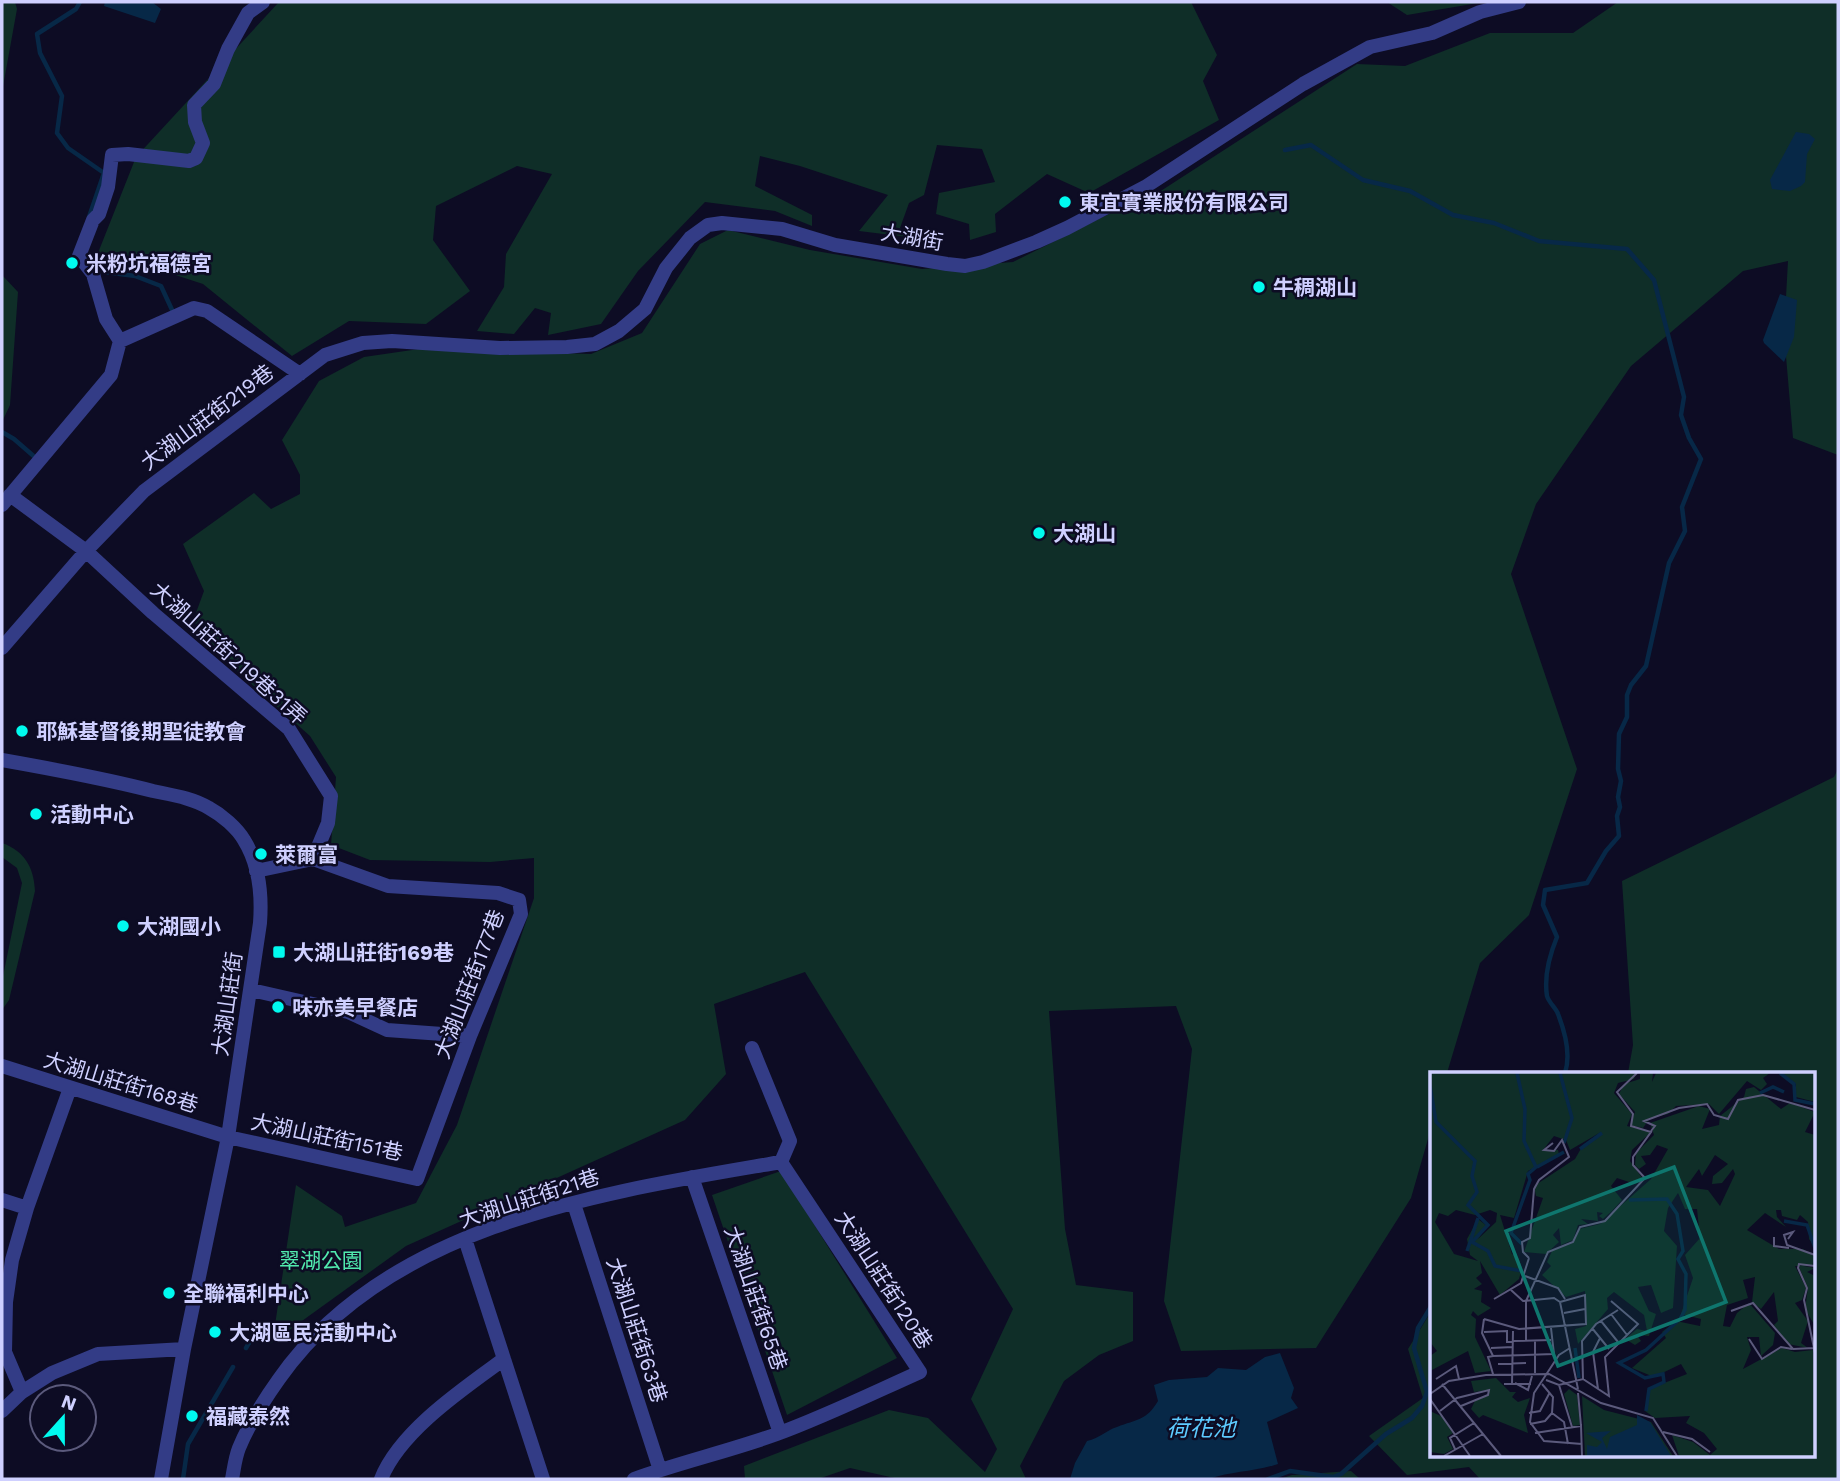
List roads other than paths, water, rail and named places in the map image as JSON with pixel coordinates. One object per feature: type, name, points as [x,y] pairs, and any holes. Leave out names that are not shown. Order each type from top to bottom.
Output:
[{"type":"street","points":[[6,500],[111,375],[120,341],[106,318],[93,274],[79,256],[93,220],[99,214],[108,187],[112,155],[128,154],[189,161],[196,158],[203,144],[195,122],[194,106],[214,84],[228,49],[248,13],[263,2]]},
{"type":"street","name":"大湖街","points":[[300,373],[325,355],[363,344],[392,341],[500,348],[594,344],[619,331],[645,309],[666,268],[690,238],[708,225],[722,223],[782,229],[835,245],[947,264],[965,266],[983,262],[1037,243],[1145,187],[1303,85],[1370,47],[1432,33],[1489,9],[1518,2]]},
{"type":"street","name":"大湖山莊街219巷","points":[[2,648],[86,551],[144,491],[300,373],[207,311],[194,308],[120,341]]},
{"type":"street","name":"大湖山莊街219巷31弄","points":[[6,500],[86,551],[153,613],[289,729],[331,796],[328,823],[313,859]]},
{"type":"street","name":"大湖山莊街","points":[[2,760],[141,787],[209,807],[226,820],[244,840],[256,871],[261,897],[261,920],[228,1137],[160,1479]]},
{"type":"street","points":[[256,871],[313,859]]},
{"type":"street","name":"大湖山莊街177巷","points":[[313,859],[388,886],[498,893],[520,900],[521,914],[470,1036],[416,1179]]},
{"type":"street","points":[[251,990],[348,1012],[387,1030],[470,1036]]},
{"type":"street","points":[[752,1048],[790,1141],[781,1162]]},
{"type":"street","name":"大湖山莊街168巷","points":[[2,1066],[228,1137]]},
{"type":"street","points":[[22,1392],[3,1351],[12,1260],[27,1208],[70,1088]]},
{"type":"street","name":"大湖山莊街151巷","points":[[228,1137],[416,1179]]},
{"type":"street","name":"大湖山莊街21巷","points":[[232,1479],[238,1450],[267,1396],[294,1358],[320,1329],[351,1303],[418,1261],[516,1219],[638,1186],[781,1162]]},
{"type":"street","name":"大湖山莊街120巷","points":[[634,1479],[780,1433],[920,1372],[781,1162]]},
{"type":"street","name":"大湖山莊街65巷","points":[[692,1177],[780,1433]]},
{"type":"street","points":[[2,1200],[27,1208]]},
{"type":"street","name":"大湖山莊街63巷","points":[[574,1204],[660,1470]]},
{"type":"street","points":[[465,1239],[543,1479]]},
{"type":"street","points":[[2,1411],[22,1392],[52,1373],[98,1354],[184,1349]]},
{"type":"street","points":[[382,1479],[405,1441],[461,1391],[504,1359]]},
{"type":"water","points":[[105,2],[152,2],[161,9],[155,23],[104,6]]},
{"type":"water","points":[[1796,132],[1809,134],[1815,139],[1807,154],[1805,182],[1790,191],[1772,189],[1770,180]]},
{"type":"water","points":[[1780,294],[1797,300],[1794,337],[1784,362],[1763,340]]},
{"type":"water","name":"荷花池","points":[[1280,1353],[1294,1388],[1291,1398],[1298,1408],[1267,1422],[1278,1464],[1209,1479],[1070,1479],[1087,1441],[1149,1412],[1158,1401],[1154,1385],[1169,1380],[1207,1377],[1218,1368],[1246,1370],[1265,1357]]},
{"type":"waterway","points":[[80,2],[76,9],[37,34],[40,53],[62,96],[57,133],[68,148],[104,173],[89,217]]},
{"type":"waterway","points":[[1285,150],[1311,145],[1363,180],[1410,191],[1453,215],[1494,223],[1539,241],[1627,249],[1654,280],[1684,397],[1681,415],[1689,438],[1701,459],[1682,507],[1685,531],[1669,563],[1646,666],[1631,685],[1627,695],[1627,717],[1619,734],[1619,836],[1606,851],[1587,883],[1545,890],[1543,905],[1557,937],[1548,966],[1547,996],[1557,1012],[1565,1036],[1565,1072]]},
{"type":"waterway","points":[[105,272],[135,276],[161,286],[173,312]]},
{"type":"waterway","points":[[2,432],[37,459]]},
{"type":"waterway","points":[[1268,1479],[1290,1471],[1333,1477],[1341,1474],[1386,1434],[1412,1418],[1422,1406],[1427,1392],[1414,1348],[1418,1328],[1430,1308]]},
{"type":"waterway","points":[[246,1348],[253,1336]]},
{"type":"waterway","points":[[183,1479],[188,1444],[233,1367]]},
{"type":"place","name":"東宜實業股份有限公司","points":[[1065,202]]},
{"type":"place","name":"米粉坑福德宮","points":[[72,263]]},
{"type":"place","name":"牛稠湖山","points":[[1259,287]]},
{"type":"place","name":"大湖山","points":[[1039,533]]},
{"type":"place","name":"耶穌基督後期聖徒教會","points":[[22,731]]},
{"type":"place","name":"活動中心","points":[[36,814]]},
{"type":"place","name":"萊爾富","points":[[261,854]]},
{"type":"place","name":"大湖國小","points":[[123,926]]},
{"type":"place","name":"大湖山莊街169巷","points":[[279,952]]},
{"type":"place","name":"味亦美早餐店","points":[[278,1007]]},
{"type":"place","name":"全聯福利中心","points":[[169,1293]]},
{"type":"place","name":"大湖區民活動中心","points":[[215,1332]]},
{"type":"place","name":"福藏泰然","points":[[192,1416]]},
{"type":"park label","name":"翠湖公園","points":[[321,1260]]}]
